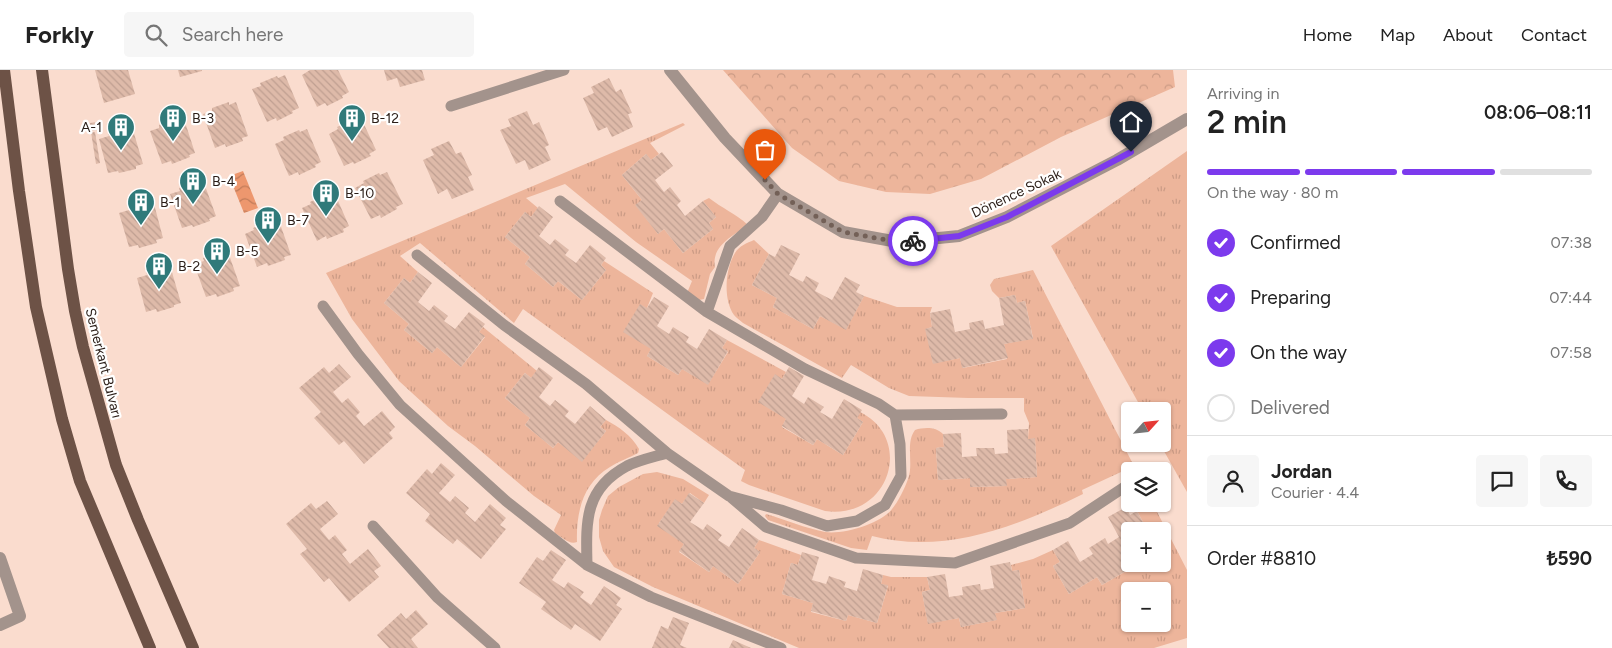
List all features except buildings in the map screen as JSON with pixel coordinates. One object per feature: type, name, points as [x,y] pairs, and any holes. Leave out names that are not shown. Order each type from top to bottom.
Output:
[{"type":"main road","points":[[4,70],[36,306],[62,419],[80,480],[150,648]]},
{"type":"main road","name":"Semerkant Bulvarı","points":[[42,70],[68,269],[83,347],[116,464],[193,648]]},
{"type":"street","name":"Dönence Sokak","points":[[670,70],[725,138],[778,194],[843,232],[898,242],[959,236],[1007,217],[1116,160],[1187,119]]},
{"type":"street","points":[[0,558],[20,616],[0,625]]},
{"type":"lane","points":[[451,106],[564,70]]},
{"type":"lane","points":[[707,312],[730,246],[762,217],[778,194]]},
{"type":"lane","points":[[560,201],[707,312],[805,369],[879,404],[894,415],[1002,414]]},
{"type":"lane","points":[[417,255],[504,324],[586,384],[667,453],[729,496],[766,527],[856,558],[955,563],[1070,523],[1121,489]]},
{"type":"lane","points":[[323,306],[358,354],[400,405],[506,502],[586,565],[652,597],[781,648]]},
{"type":"lane","points":[[729,496],[781,510],[827,526],[857,521],[885,505],[901,476],[900,444],[894,415]]},
{"type":"lane","points":[[586,565],[588,513],[595,494],[608,478],[628,465],[667,453]]},
{"type":"lane","points":[[373,526],[437,597],[495,648]]},
{"type":"green space","points":[[723,70],[1173,70],[1175,87],[1061,137],[981,179],[930,194],[886,192],[839,181],[792,148]]},
{"type":"green space","points":[[683,123],[685,125],[650,143],[659,154],[651,160],[646,154],[622,175],[642,200],[636,205],[658,234],[664,229],[683,253],[713,229],[709,223],[716,217],[703,201],[709,198],[748,225],[724,242],[716,253],[715,267],[710,274],[704,299],[699,300],[687,293],[692,281],[636,242],[565,184],[526,198],[538,208],[531,217],[525,212],[505,237],[530,257],[525,264],[553,287],[558,281],[582,300],[606,270],[601,265],[604,261],[653,293],[647,308],[651,349],[647,356],[678,375],[682,369],[708,384],[728,352],[722,348],[727,340],[786,372],[782,379],[775,375],[786,419],[782,427],[813,445],[817,439],[843,455],[863,422],[857,418],[860,412],[877,424],[887,440],[890,458],[887,475],[879,491],[865,503],[847,510],[825,511],[749,485],[741,481],[745,470],[523,309],[514,323],[420,243],[400,256],[418,272],[410,283],[404,278],[384,303],[409,324],[404,330],[432,353],[437,347],[461,367],[485,337],[479,332],[483,327],[537,371],[531,378],[525,373],[505,398],[530,418],[525,425],[553,448],[558,442],[582,461],[606,431],[600,427],[606,420],[624,432],[639,449],[638,453],[610,467],[593,481],[583,499],[578,520],[577,542],[574,543],[555,533],[554,530],[561,515],[534,496],[475,446],[448,426],[399,381],[352,319],[326,273]]},
{"type":"green space","points":[[1187,151],[1187,492],[1164,452],[1171,452],[1171,402],[1138,402],[1051,246]]},
{"type":"green space","points":[[754,240],[769,254],[752,285],[777,298],[773,307],[813,329],[820,316],[846,329],[864,296],[897,307],[932,307],[930,313],[932,327],[926,329],[933,363],[960,358],[963,368],[1007,359],[1004,344],[1033,338],[1025,301],[1017,303],[1015,295],[999,298],[992,291],[990,285],[994,279],[1033,270],[1121,441],[1121,452],[1127,452],[1132,462],[1121,462],[1121,472],[1082,490],[1083,494],[1033,517],[981,534],[954,539],[927,542],[899,541],[872,536],[867,550],[851,548],[768,520],[765,516],[766,514],[825,532],[841,532],[870,524],[879,519],[887,514],[897,503],[907,483],[910,473],[910,447],[915,430],[930,428],[943,434],[944,447],[936,448],[938,480],[970,478],[971,487],[1006,486],[1006,479],[1037,477],[1035,439],[1028,439],[1029,423],[1024,411],[1024,398],[909,396],[889,388],[851,365],[842,378],[743,323],[730,309],[727,293],[727,276],[732,260],[743,245]]},
{"type":"green space","points":[[657,472],[683,479],[709,495],[704,503],[690,493],[682,504],[675,500],[659,523],[684,544],[679,552],[709,572],[713,566],[738,584],[760,552],[754,548],[759,540],[801,555],[798,565],[791,563],[782,594],[813,603],[811,612],[846,621],[848,615],[877,623],[888,586],[881,584],[883,575],[891,577],[927,577],[930,590],[922,592],[928,623],[959,618],[961,627],[996,620],[995,613],[1025,608],[1019,570],[1012,571],[1011,565],[1033,559],[1053,550],[1060,562],[1053,566],[1069,594],[1097,577],[1102,585],[1124,572],[1171,572],[1171,539],[1187,570],[1187,638],[1154,648],[799,648],[653,587],[614,567],[603,551],[599,537],[599,520],[608,496],[619,487],[643,474]]},
{"type":"green space","points":[[1138,512],[1157,512],[1162,522],[1143,522]]},
{"type":"water","points":[[243,171],[258,208],[244,213],[229,176]]},
{"type":"way so far","points":[[765,180],[778,194],[843,232],[898,242],[913,241]]},
{"type":"place","name":"B-3","points":[[173,142]]},
{"type":"place","name":"B-12","points":[[352,142]]},
{"type":"place","name":"A-1","points":[[121,151]]},
{"type":"place","name":"B-4","points":[[193,205]]},
{"type":"place","name":"B-10","points":[[326,217]]},
{"type":"place","name":"B-1","points":[[141,226]]},
{"type":"place","name":"B-7","points":[[268,244]]},
{"type":"place","name":"B-5","points":[[217,275]]},
{"type":"place","name":"B-2","points":[[159,290]]},
{"type":"route","points":[[913,241],[959,236],[1007,217],[1131,152]]}]
